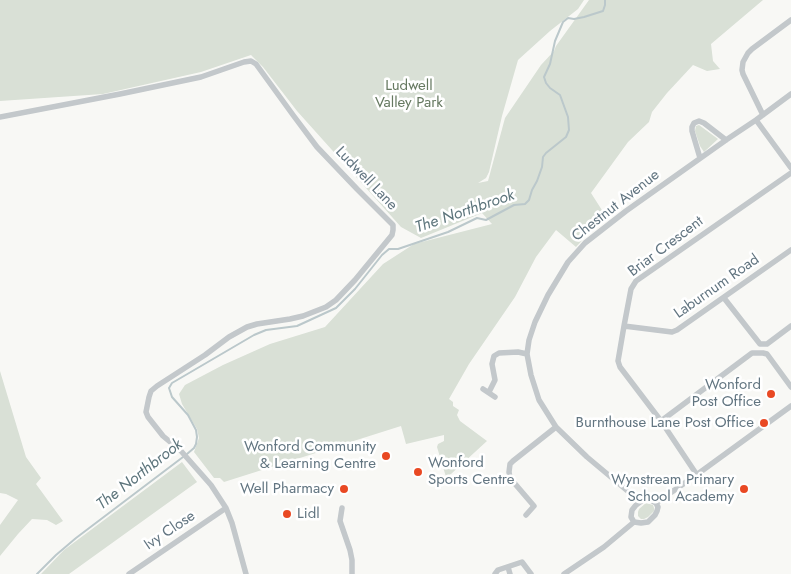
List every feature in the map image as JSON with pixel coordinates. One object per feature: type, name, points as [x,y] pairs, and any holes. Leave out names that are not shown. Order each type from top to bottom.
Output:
[{"type":"street","points":[[763,115],[743,74],[743,62],[752,49],[791,20]]},
{"type":"street","name":"Ludwell Lane","points":[[0,117],[201,77],[251,61],[256,64],[317,147],[393,225],[392,235],[356,280],[336,300],[303,316],[247,327],[229,336],[205,355],[157,386],[149,397],[146,412],[148,417],[163,436],[181,451],[211,485],[226,508],[246,574]]},
{"type":"street","name":"Chestnut Avenue","points":[[638,502],[556,427],[539,400],[527,354],[528,340],[534,322],[568,262],[585,243],[626,211],[791,94]]},
{"type":"street","points":[[756,120],[791,168]]},
{"type":"street","points":[[700,158],[692,131],[694,123],[699,121],[704,123],[726,140]]},
{"type":"street","name":"Briar Crescent","points":[[697,475],[620,367],[618,361],[631,289],[636,282],[791,173]]},
{"type":"street","name":"Laburnum Road","points":[[624,326],[672,332],[677,330],[791,250]]},
{"type":"street","points":[[724,298],[760,344],[767,344],[791,326]]},
{"type":"street","points":[[495,397],[486,390],[494,380],[492,364],[494,356],[499,353],[518,352],[527,354]]},
{"type":"street","points":[[660,421],[752,353],[767,354],[791,387]]},
{"type":"street","points":[[656,502],[697,475],[791,406]]},
{"type":"street","points":[[526,515],[534,506],[510,478],[510,464],[556,427]]},
{"type":"street","points":[[634,522],[631,513],[638,502],[647,499],[656,502]]},
{"type":"street","points":[[564,574],[604,547],[634,522],[641,523],[651,520],[658,511],[656,502]]},
{"type":"street","name":"Ivy Close","points":[[129,574],[226,508]]},
{"type":"street","points":[[342,508],[340,521],[350,550],[352,574]]},
{"type":"street","points":[[495,574],[498,570],[522,562],[531,574]]},
{"type":"street","points":[[508,567],[510,574]]},
{"type":"green space","name":"Ludwell Valley Park","points":[[0,0],[584,0],[578,9],[518,60],[489,172],[486,178],[478,183],[488,181],[505,118],[589,0],[763,0],[711,44],[713,61],[720,69],[707,71],[693,65],[667,93],[652,112],[649,122],[628,142],[591,193],[607,218],[593,224],[590,232],[576,247],[556,230],[536,257],[515,297],[469,364],[449,399],[453,402],[453,406],[459,410],[457,415],[460,421],[487,441],[451,474],[446,477],[437,447],[438,444],[444,441],[444,435],[406,444],[401,426],[224,482],[220,478],[214,478],[194,452],[199,438],[197,429],[182,404],[179,394],[185,385],[223,365],[270,344],[325,327],[383,264],[414,244],[492,224],[482,213],[421,238],[401,227],[297,111],[263,67],[251,55],[201,72],[103,94],[0,101]]},
{"type":"green space","points":[[699,125],[718,139],[704,152],[695,131],[696,126]]},
{"type":"green space","points":[[0,371],[26,457],[41,478],[36,484],[63,521],[56,525],[47,520],[32,519],[0,556],[0,525],[18,500],[0,493]]},
{"type":"green space","points":[[182,462],[197,482],[69,574],[41,574],[64,550]]},
{"type":"green space","points":[[646,503],[653,505],[654,511],[648,517],[641,519],[638,516],[638,512]]},
{"type":"waterway","name":"The Northbrook","points":[[187,454],[196,444],[196,430],[188,415],[172,397],[169,388],[172,383],[254,335],[266,330],[297,326],[336,308],[389,249],[398,249],[448,232],[477,218],[486,220],[514,205],[525,204],[529,200],[542,167],[543,157],[566,137],[569,130],[568,117],[560,95],[550,88],[544,77],[550,64],[555,41],[563,22],[568,18],[574,19],[603,11],[605,0]]},
{"type":"waterway","name":"The Northbrook","points":[[37,574],[76,538],[183,457]]},
{"type":"place","name":"Wonford Post Office","points":[[771,394]]},
{"type":"place","name":"Burnthouse Lane Post Office","points":[[764,423]]},
{"type":"place","name":"Wonford Community & Learning Centre","points":[[386,456]]},
{"type":"place","name":"Wonford Sports Centre","points":[[418,472]]},
{"type":"place","name":"Well Pharmacy","points":[[344,489]]},
{"type":"place","name":"Wynstream Primary School Academy","points":[[744,489]]},
{"type":"place","name":"Lidl","points":[[287,514]]}]
